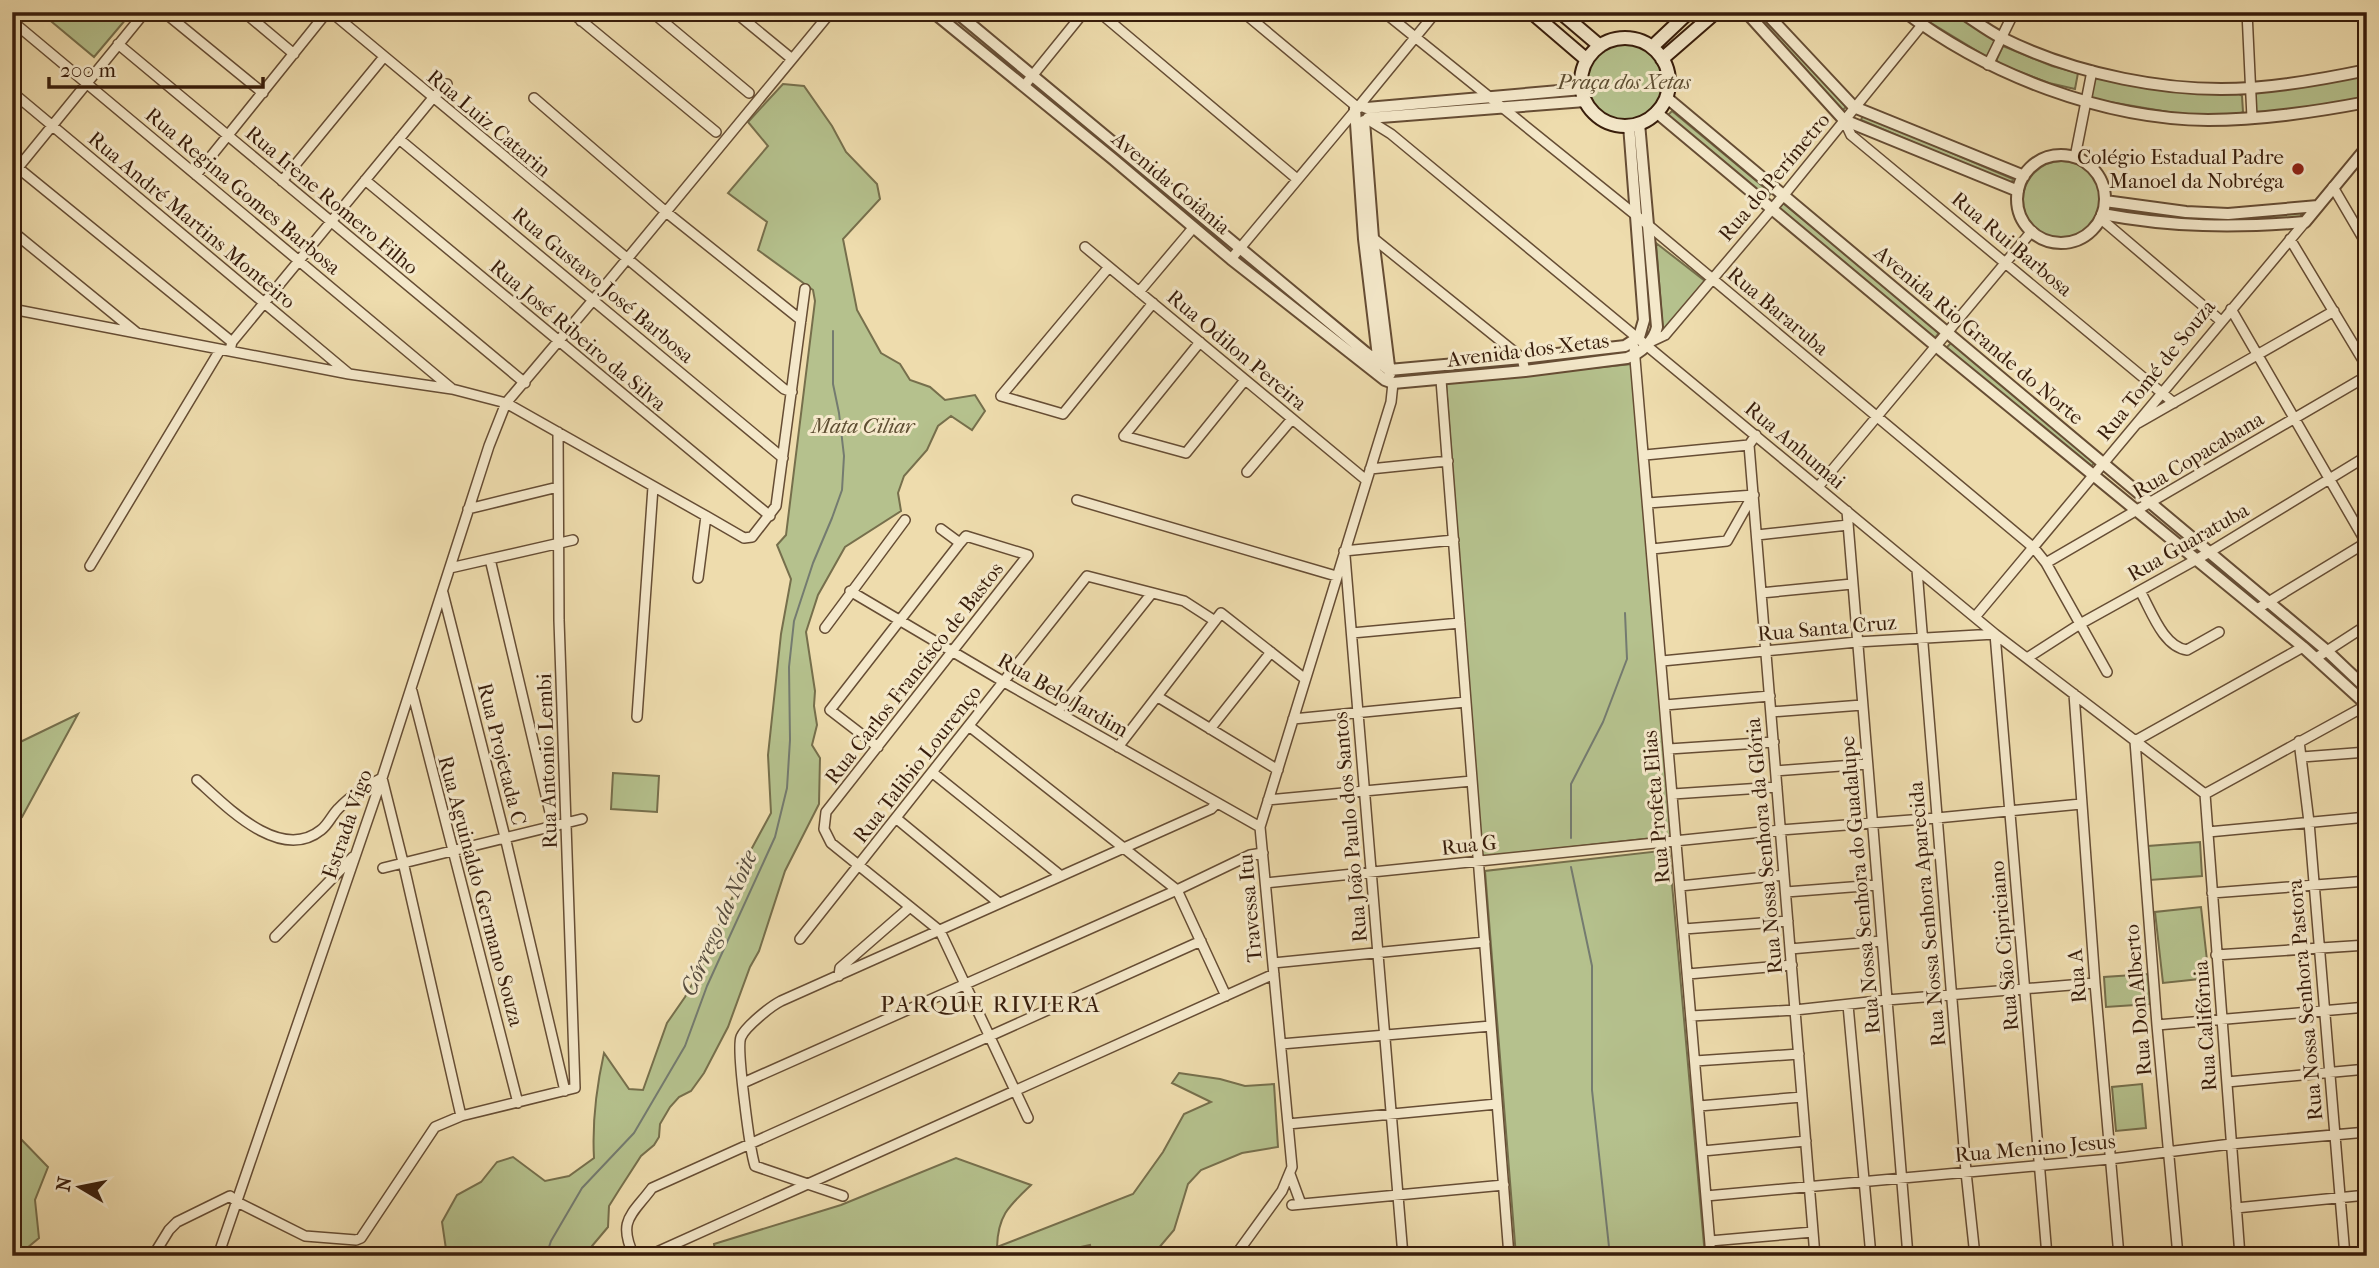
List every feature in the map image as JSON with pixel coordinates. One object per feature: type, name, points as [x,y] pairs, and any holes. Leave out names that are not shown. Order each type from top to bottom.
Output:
[{"type":"main road","points":[[1560,12],[1600,46]]},
{"type":"main road","points":[[1652,47],[1689,12]]},
{"type":"main road","points":[[1662,59],[1716,12]]},
{"type":"main road","points":[[1540,15],[1587,60]]},
{"type":"main road","points":[[1630,38],[1652,47],[1662,59],[1668,82],[1666,97],[1656,112],[1634,124],[1620,125],[1603,120],[1590,108],[1584,95],[1581,79],[1587,60],[1600,46],[1614,39],[1630,38]]},
{"type":"street","points":[[145,12],[53,126],[14,168],[227,348]]},
{"type":"street","points":[[164,12],[263,93]]},
{"type":"street","points":[[244,12],[295,54]]},
{"type":"street","points":[[196,175],[329,12]]},
{"type":"street","name":"Rua Luiz Catarin","points":[[329,12],[784,390],[792,392]]},
{"type":"street","points":[[571,12],[716,132]]},
{"type":"street","points":[[581,21],[588,12]]},
{"type":"street","points":[[652,12],[749,93]]},
{"type":"street","points":[[506,403],[831,12]]},
{"type":"street","name":"Avenida Goiânia","points":[[933,12],[1231,259],[1387,374]]},
{"type":"street","name":"Avenida Goiânia","points":[[956,12],[1240,247],[1365,352],[1387,374]]},
{"type":"street","points":[[1024,86],[1084,12]]},
{"type":"street","points":[[1099,12],[1297,179]]},
{"type":"street","name":"Rua Anhumai","points":[[1243,12],[1361,114],[1391,134],[1995,634],[2205,794]]},
{"type":"street","name":"Rua Bararuba","points":[[1384,12],[1648,225],[2034,548],[2046,563],[2108,672]]},
{"type":"street","points":[[1231,259],[1297,179],[1361,114],[1436,12]]},
{"type":"street","points":[[1746,12],[1844,120],[2018,191]]},
{"type":"street","points":[[1765,12],[1854,107],[2024,176]]},
{"type":"street","points":[[1905,12],[1988,65],[2085,101],[2156,116],[2208,120],[2252,118],[2367,102]]},
{"type":"street","points":[[1961,12],[2001,37],[2050,58],[2092,71],[2158,84],[2212,89],[2250,88],[2323,79],[2367,70]]},
{"type":"street","points":[[1988,65],[2014,12]]},
{"type":"street","points":[[2247,12],[2252,118]]},
{"type":"street","points":[[742,14],[792,59]]},
{"type":"street","name":"Rua Regina Gomes Barbosa","points":[[12,21],[452,389]]},
{"type":"street","name":"Rua do Perímetro","points":[[1640,341],[1665,335],[1783,196],[1922,25]]},
{"type":"street","name":"Rua Irene Romero Filho","points":[[118,44],[524,383]]},
{"type":"street","points":[[282,181],[383,58]]},
{"type":"street","points":[[2075,157],[2092,71]]},
{"type":"street","points":[[90,566],[227,348],[447,84]]},
{"type":"street","name":"Rua André Martins Monteiro","points":[[12,92],[349,374]]},
{"type":"street","points":[[1361,114],[1491,97],[1584,95]]},
{"type":"street","points":[[1361,114],[1504,107],[1584,95]]},
{"type":"street","name":"Avenida Rio Grande do Norte","points":[[1666,97],[2326,650],[2367,689]]},
{"type":"street","points":[[534,98],[666,212],[801,320]]},
{"type":"street","name":"Avenida Rio Grande do Norte","points":[[1656,112],[2316,658],[2367,705]]},
{"type":"street","points":[[1361,114],[1375,341],[1387,374]]},
{"type":"street","name":"Rua Rui Barbosa","points":[[1844,120],[1851,135],[2174,403]]},
{"type":"street","name":"Avenida dos Xetas","points":[[1387,374],[1441,380],[1636,355],[1644,320],[1634,124]]},
{"type":"street","name":"Avenida dos Xetas","points":[[1387,374],[1625,346],[1654,336],[1657,327],[1648,225],[1634,124]]},
{"type":"street","name":"Rua Gustavo José Barbosa","points":[[399,139],[783,458]]},
{"type":"street","name":"Rua Tomé de Souza","points":[[1975,617],[2367,147]]},
{"type":"street","points":[[1113,159],[1121,149]]},
{"type":"street","points":[[2050,156],[2075,157],[2084,161],[2102,183],[2105,201],[2101,216],[2089,232],[2073,241],[2047,240],[2032,231],[2020,213],[2018,191],[2024,176],[2035,163],[2050,156]]},
{"type":"street","name":"Rua José Ribeiro da Silva","points":[[365,180],[770,516]]},
{"type":"street","points":[[2333,187],[2367,245]]},
{"type":"street","points":[[2105,201],[2186,212],[2228,214],[2318,206]]},
{"type":"street","points":[[2101,216],[2208,227],[2305,222]]},
{"type":"street","points":[[2101,216],[2221,321]]},
{"type":"street","points":[[1139,292],[1193,228]]},
{"type":"street","points":[[1818,487],[2032,231]]},
{"type":"street","points":[[12,232],[138,334]]},
{"type":"street","points":[[1369,238],[1522,358],[1525,371]]},
{"type":"street","points":[[1369,238],[1387,374]]},
{"type":"street","points":[[2290,239],[2367,367]]},
{"type":"street","name":"Rua Odilon Pereira","points":[[1085,247],[1366,480]]},
{"type":"street","points":[[1109,267],[1001,396],[1063,414],[1153,303]]},
{"type":"street","points":[[12,309],[138,334],[227,348],[349,374],[452,389],[506,403],[744,538],[752,537],[776,506],[805,289]]},
{"type":"street","points":[[12,300],[25,311]]},
{"type":"street","points":[[2231,309],[2366,542],[2257,609]]},
{"type":"street","points":[[2133,426],[2334,311]]},
{"type":"street","points":[[1365,352],[1375,341]]},
{"type":"street","points":[[1200,342],[1124,436],[1186,453],[1245,380]]},
{"type":"street","name":"Rua Profeta Elias","points":[[1636,355],[1711,1256]]},
{"type":"street","name":"Rua João Paulo dos Santos","points":[[1387,374],[1391,402],[1344,551],[1403,1256]]},
{"type":"street","name":"Rua Copacabana","points":[[2046,563],[2367,376]]},
{"type":"street","points":[[1441,380],[1509,1256]]},
{"type":"street","name":"Estrada Vigo","points":[[218,1256],[382,778],[468,509],[506,403]]},
{"type":"street","points":[[1247,472],[1292,419]]},
{"type":"street","name":"Rua Antonio Lembi","points":[[558,432],[559,620],[574,1062],[570,1089]]},
{"type":"street","points":[[1644,455],[1749,445],[1756,435]]},
{"type":"street","name":"Rua Nossa Senhora da Glória","points":[[1749,445],[1815,1256]]},
{"type":"street","name":"Rua Guaratuba","points":[[2027,658],[2080,624],[2208,553],[2367,456]]},
{"type":"street","points":[[1370,469],[1448,461]]},
{"type":"street","points":[[468,509],[558,487]]},
{"type":"street","points":[[637,717],[653,487]]},
{"type":"street","points":[[1648,503],[1754,495]]},
{"type":"street","points":[[1652,549],[1727,541],[1754,495]]},
{"type":"street","points":[[1077,500],[1336,576]]},
{"type":"street","name":"Rua Nossa Senhora do Guadalupe","points":[[1847,511],[1908,1256]]},
{"type":"street","points":[[698,578],[706,516]]},
{"type":"street","points":[[825,628],[905,520]]},
{"type":"street","points":[[1757,535],[1848,524]]},
{"type":"street","points":[[878,747],[830,710],[962,540],[941,529]]},
{"type":"street","points":[[450,568],[573,540]]},
{"type":"street","name":"Rua Carlos Francisco de Bastos","points":[[859,866],[831,843],[824,829],[827,811],[1028,555],[962,540]]},
{"type":"street","points":[[1344,551],[1454,540]]},
{"type":"street","name":"Travessa Itu","points":[[1235,1256],[1282,1191],[1290,1174],[1292,1153],[1260,827],[1344,551]]},
{"type":"street","points":[[491,559],[553,825]]},
{"type":"street","name":"Rua Nossa Senhora Aparecida","points":[[1917,570],[1975,1256]]},
{"type":"street","name":"Rua Talibio Lourenço","points":[[800,939],[1087,576],[1152,593]]},
{"type":"street","points":[[1761,593],[1852,584]]},
{"type":"street","name":"Rua Projetada C","points":[[442,590],[561,1065],[570,1089]]},
{"type":"street","name":"Rua Belo Jardim","points":[[850,591],[1260,827]]},
{"type":"street","points":[[2140,591],[2167,639],[2181,649],[2187,650],[2219,632]]},
{"type":"street","points":[[1057,712],[1152,593],[1191,604],[1218,617],[1271,652],[1305,679]]},
{"type":"street","points":[[1118,747],[1218,617]]},
{"type":"street","points":[[1352,633],[1460,623]]},
{"type":"street","points":[[2316,658],[2367,625]]},
{"type":"street","name":"Rua Santa Cruz","points":[[1662,661],[1857,642],[1995,634]]},
{"type":"street","name":"Rua São Cipriciano","points":[[1995,634],[2047,1256]]},
{"type":"street","points":[[2135,741],[2302,647]]},
{"type":"street","points":[[1210,729],[1271,652]]},
{"type":"street","name":"Rua Aguinaldo Germano Souza","points":[[411,689],[518,1102]]},
{"type":"street","name":"Rua A","points":[[2074,694],[2095,983],[2119,1256]]},
{"type":"street","points":[[1665,705],[1770,696]]},
{"type":"street","points":[[1158,697],[1278,770]]},
{"type":"street","points":[[1293,719],[1466,702]]},
{"type":"street","points":[[1771,712],[1863,705]]},
{"type":"street","points":[[2205,794],[2367,705]]},
{"type":"street","points":[[969,726],[1177,890],[1226,996]]},
{"type":"street","name":"Rua Don Alberto","points":[[2135,741],[2178,1256]]},
{"type":"street","name":"Rua Nossa Senhora Pastora","points":[[2299,741],[2309,822],[2345,1256]]},
{"type":"street","points":[[1669,750],[1774,742]]},
{"type":"street","points":[[2302,757],[2367,752]]},
{"type":"street","points":[[1776,771],[1867,764]]},
{"type":"street","points":[[933,772],[1061,876]]},
{"type":"street","points":[[197,780],[238,816],[275,838],[290,841],[308,837],[322,829],[335,811],[353,794],[382,778],[461,1116]]},
{"type":"street","points":[[1268,800],[1472,781]]},
{"type":"street","points":[[1673,794],[1777,787]]},
{"type":"street","name":"Rua Califórnia","points":[[2205,794],[2240,1256]]},
{"type":"street","points":[[844,1196],[755,1166],[750,1146],[739,1040],[743,1033],[774,1004],[1211,809],[1217,803]]},
{"type":"street","name":"Rua G","points":[[1266,883],[1781,830],[2081,804]]},
{"type":"street","points":[[2208,832],[2367,817]]},
{"type":"street","points":[[383,867],[582,819]]},
{"type":"street","points":[[897,819],[999,903]]},
{"type":"street","points":[[743,1083],[1250,855],[1263,853]]},
{"type":"street","points":[[275,937],[355,855]]},
{"type":"street","points":[[859,866],[940,931],[1028,1118]]},
{"type":"street","points":[[1680,886],[1784,875]]},
{"type":"street","points":[[2212,893],[2367,881]]},
{"type":"street","points":[[1786,892],[1878,885]]},
{"type":"street","points":[[839,976],[840,968],[909,906]]},
{"type":"street","points":[[1684,929],[1788,921]]},
{"type":"street","points":[[1790,949],[1882,941]]},
{"type":"street","points":[[634,1256],[626,1239],[627,1222],[652,1188],[1201,942]]},
{"type":"street","points":[[1273,963],[1485,942]]},
{"type":"street","points":[[2216,955],[2367,944]]},
{"type":"street","points":[[1688,974],[1792,965]]},
{"type":"street","points":[[648,1256],[1274,974]]},
{"type":"street","points":[[1691,1016],[1795,1010],[2095,983]]},
{"type":"street","points":[[1848,1005],[1871,1256]]},
{"type":"street","points":[[2157,1025],[2367,1007]]},
{"type":"street","points":[[1281,1044],[1491,1026]]},
{"type":"street","points":[[1695,1061],[1799,1054]]},
{"type":"street","points":[[561,1065],[574,1062]]},
{"type":"street","points":[[2227,1082],[2367,1069]]},
{"type":"street","points":[[153,1256],[177,1222],[230,1196],[305,1236],[356,1240],[361,1238],[435,1127],[461,1116],[570,1089]]},
{"type":"street","points":[[1699,1106],[1802,1097]]},
{"type":"street","points":[[1288,1124],[1497,1104]]},
{"type":"street","name":"Rua Menino Jesus","points":[[1706,1196],[2367,1132]]},
{"type":"street","points":[[1703,1151],[1806,1141]]},
{"type":"street","points":[[1290,1174],[1296,1205],[1504,1185]]},
{"type":"street","points":[[2236,1208],[2367,1195]]},
{"type":"street","points":[[1710,1241],[1813,1232]]},
{"type":"green space","points":[[40,12],[132,12],[94,57]]},
{"type":"green space","points":[[1751,12],[1759,12],[1846,107],[1842,111]]},
{"type":"green space","points":[[1913,12],[1954,12],[1997,37],[1987,57]]},
{"type":"green space","name":"Praça dos Xetas","points":[[1624,43],[1639,46],[1651,55],[1660,67],[1663,82],[1660,97],[1651,109],[1639,118],[1624,121],[1609,118],[1597,109],[1588,97],[1585,82],[1588,67],[1597,55],[1609,46]]},
{"type":"green space","points":[[2003,46],[2052,66],[2078,73],[2075,89],[2049,83],[1997,63]]},
{"type":"green space","points":[[2367,73],[2367,98],[2255,114],[2254,93]]},
{"type":"green space","points":[[2097,78],[2168,90],[2239,94],[2242,96],[2243,112],[2237,115],[2180,114],[2092,99],[2090,96]]},
{"type":"green space","name":"Mata Ciliar","points":[[783,84],[804,86],[832,126],[846,152],[877,184],[880,199],[843,239],[857,310],[881,353],[900,364],[910,380],[930,387],[945,400],[975,395],[985,411],[972,430],[951,416],[938,426],[927,450],[904,476],[898,493],[901,511],[845,547],[818,595],[806,632],[815,691],[817,725],[812,745],[820,758],[819,804],[785,871],[759,951],[750,967],[728,1027],[704,1073],[691,1091],[679,1097],[670,1107],[660,1124],[659,1137],[641,1156],[609,1206],[608,1227],[592,1246],[596,1256],[447,1256],[442,1222],[457,1195],[481,1182],[497,1162],[513,1157],[545,1181],[569,1176],[594,1158],[595,1106],[604,1053],[629,1089],[643,1090],[667,1023],[702,966],[736,890],[745,861],[771,813],[768,755],[781,634],[791,579],[777,545],[786,535],[815,301],[813,290],[758,250],[767,222],[728,193],[768,146],[748,122]]},
{"type":"green space","points":[[1672,111],[1771,193],[1766,200],[1667,116]]},
{"type":"green space","points":[[1863,115],[2013,179],[2011,184],[1861,120]]},
{"type":"green space","points":[[2062,161],[2077,164],[2090,172],[2098,185],[2101,200],[2098,215],[2090,228],[2077,236],[2062,239],[2047,236],[2034,228],[2026,215],[2023,200],[2026,185],[2034,172],[2047,164]]},
{"type":"green space","points":[[1783,203],[1940,332],[1934,339],[1778,209]]},
{"type":"green space","points":[[2115,208],[2301,212],[2301,218],[2239,222],[2161,219],[2113,211]]},
{"type":"green space","points":[[1656,243],[1705,281],[1663,332]]},
{"type":"green space","points":[[1952,342],[2094,463],[2089,470],[1946,348]]},
{"type":"green space","points":[[1632,364],[1671,836],[1481,857],[1446,383]]},
{"type":"green space","points":[[78,714],[22,817],[12,814],[12,746]]},
{"type":"green space","points":[[613,773],[659,776],[657,812],[611,809]]},
{"type":"green space","points":[[2200,842],[2202,876],[2150,880],[2148,846]]},
{"type":"green space","points":[[1669,850],[1705,1256],[1516,1256],[1485,871]]},
{"type":"green space","points":[[2201,907],[2209,978],[2163,983],[2155,912]]},
{"type":"green space","points":[[2148,974],[2150,1004],[2106,1007],[2104,977]]},
{"type":"green space","points":[[1179,1073],[1245,1086],[1274,1084],[1278,1147],[1242,1153],[1201,1170],[1188,1184],[1174,1230],[1152,1256],[1126,1256],[1124,1251],[1119,1256],[1092,1256],[1090,1245],[1040,1256],[716,1256],[714,1244],[841,1205],[956,1158],[1031,1185],[1002,1219],[997,1247],[1133,1194],[1163,1152],[1184,1114],[1211,1102],[1172,1083]]},
{"type":"green space","points":[[2142,1084],[2146,1128],[2116,1131],[2112,1087]]},
{"type":"green space","points":[[12,1110],[16,1111],[18,1136],[48,1167],[35,1200],[39,1238],[21,1253],[12,1252]]},
{"type":"waterway","name":"Córrego da Noite","points":[[546,1256],[551,1241],[582,1188],[634,1133],[685,1046],[707,986],[775,837],[787,788],[790,740],[789,667],[794,621],[813,563],[842,490],[844,456],[833,384],[833,331]]},
{"type":"waterway","points":[[1571,838],[1571,784],[1603,722],[1627,659],[1625,613]]},
{"type":"waterway","points":[[1571,867],[1592,966],[1592,1090],[1610,1256]]},
{"type":"place","name":"Colégio Estadual Padre Manoel da Nobréga","points":[[2298,169]]},
{"type":"district","name":"PARQUE RIVIERA","points":[[991,1004]]}]
